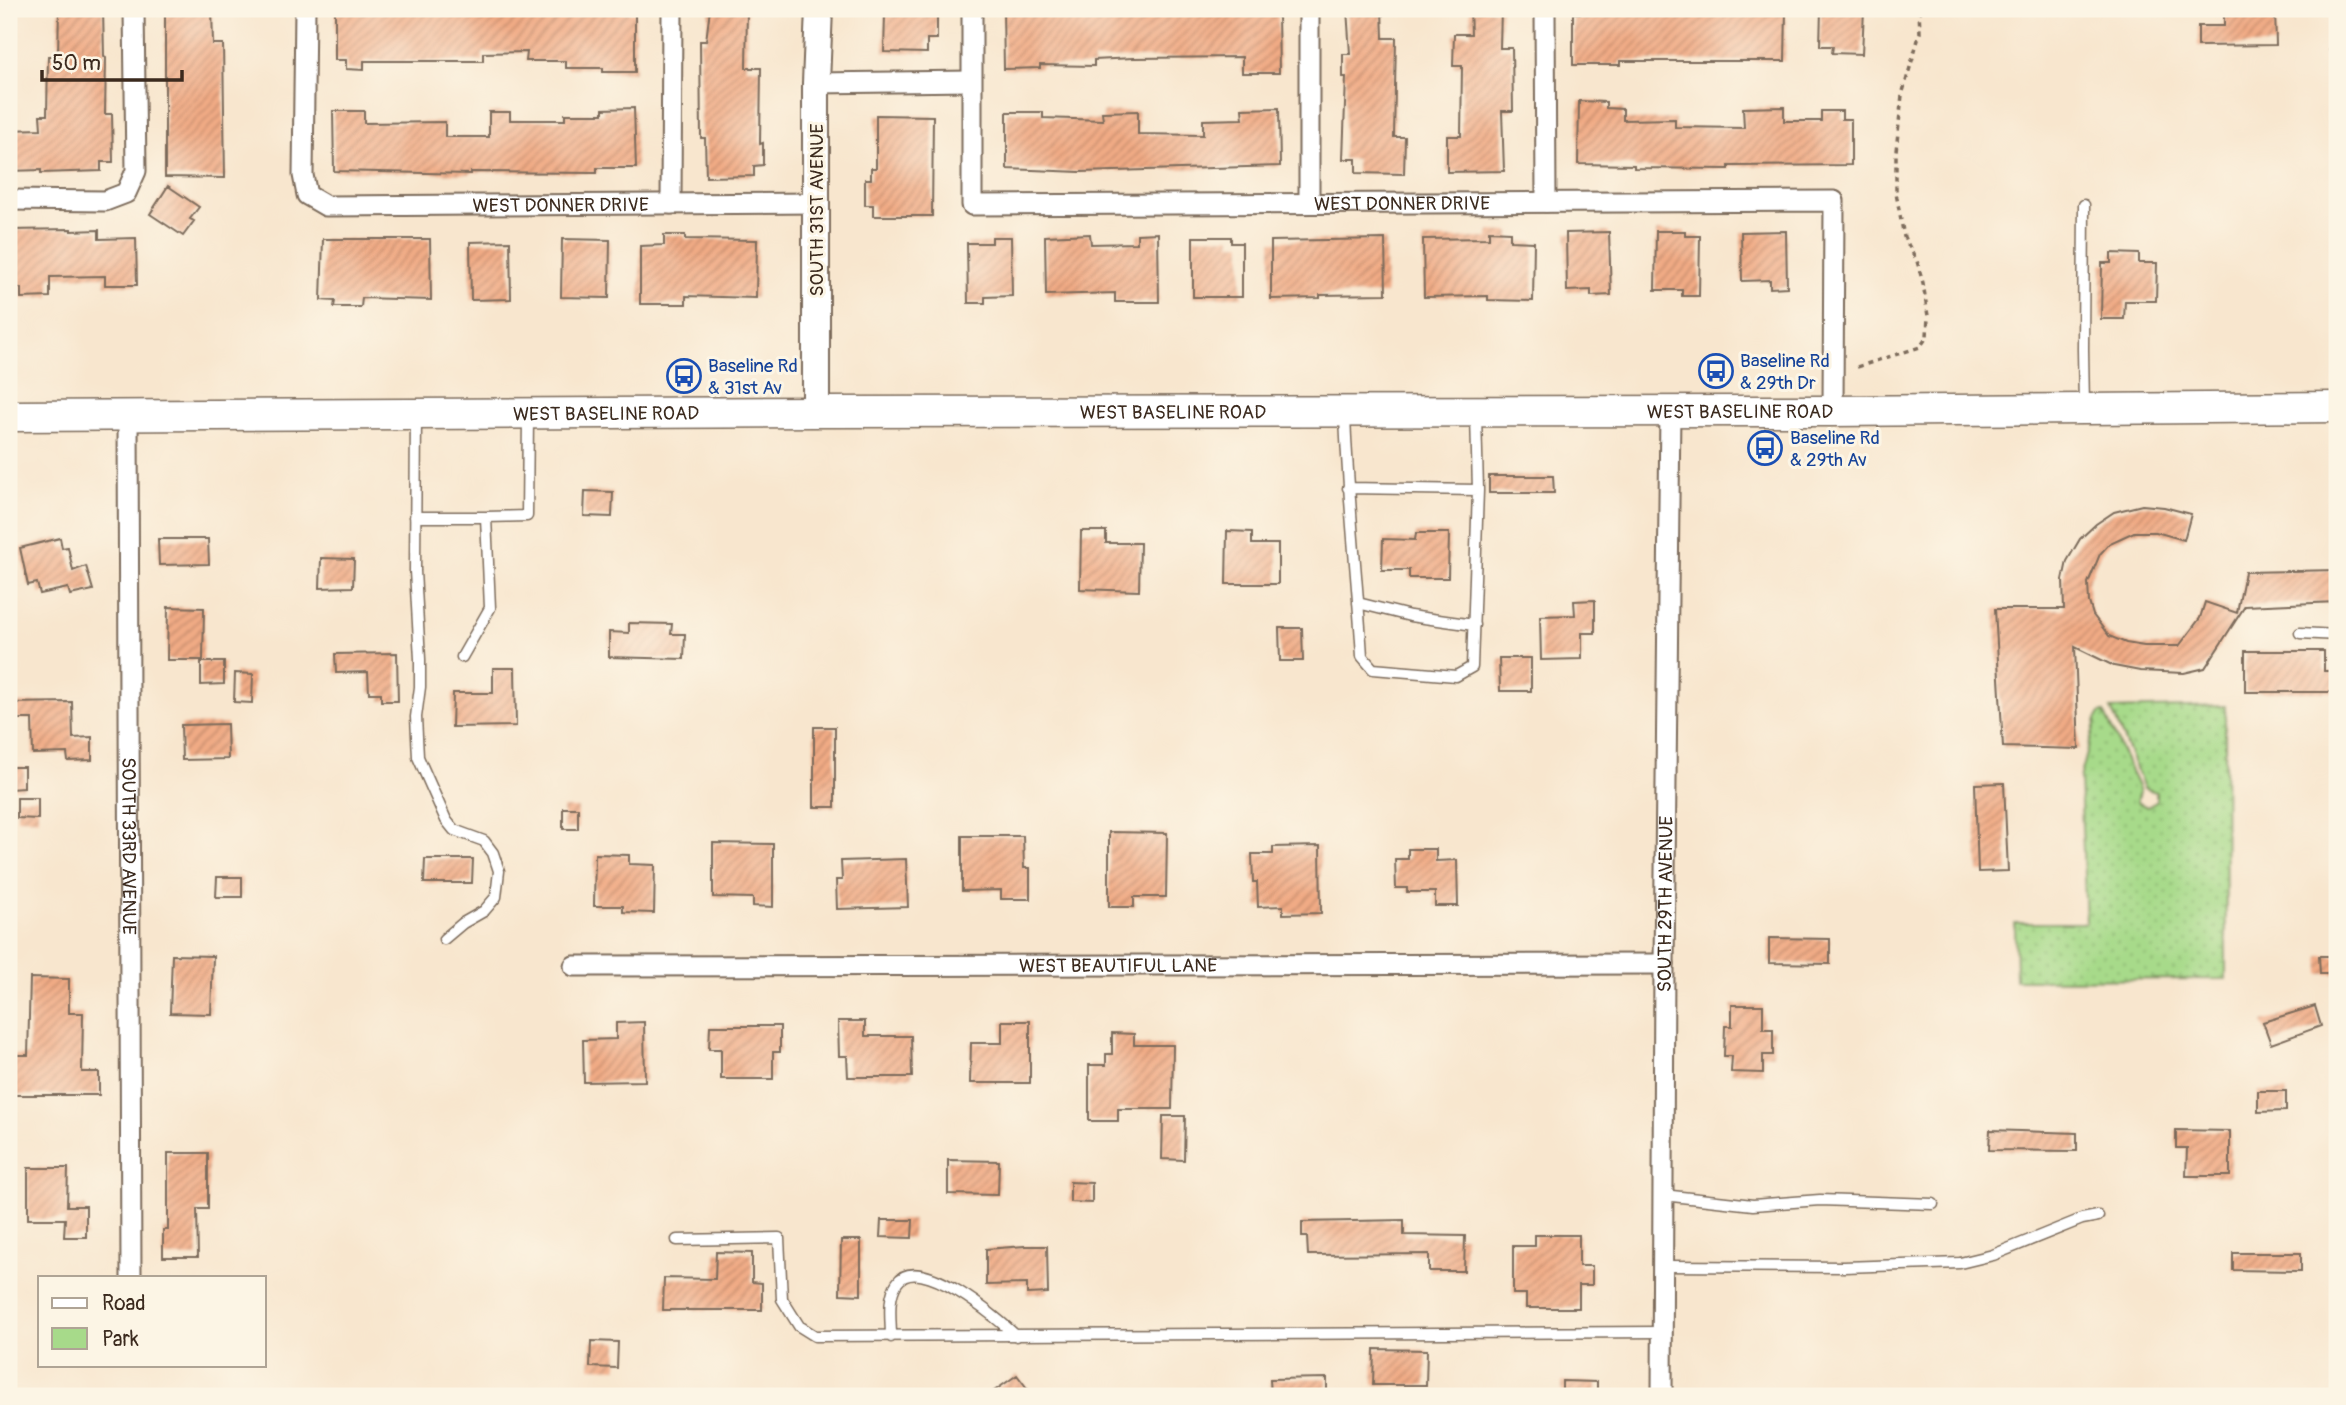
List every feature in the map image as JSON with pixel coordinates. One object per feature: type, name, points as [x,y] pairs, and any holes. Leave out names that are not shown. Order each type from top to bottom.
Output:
[{"type":"main road","name":"WEST BASELINE ROAD","points":[[9,416],[2337,407]]},
{"type":"street","points":[[9,200],[105,201],[126,193],[136,171],[134,9]]},
{"type":"street","name":"WEST DONNER DRIVE","points":[[305,9],[303,175],[307,195],[326,206],[816,203]]},
{"type":"street","points":[[671,204],[672,9]]},
{"type":"street","name":"SOUTH 31ST AVENUE","points":[[816,412],[816,83],[819,9]]},
{"type":"street","points":[[816,83],[971,81],[972,9]]},
{"type":"street","points":[[1309,9],[1309,203]]},
{"type":"street","points":[[1545,9],[1546,202]]},
{"type":"street","name":"WEST DONNER DRIVE","points":[[971,81],[972,205],[1834,201],[1833,411]]},
{"type":"street","name":"SOUTH 29TH AVENUE","points":[[1662,1396],[1670,411]]},
{"type":"street","name":"SOUTH 33RD AVENUE","points":[[128,416],[131,1276]]},
{"type":"street","name":"WEST BEAUTIFUL LANE","points":[[574,966],[1664,964]]},
{"type":"lane","points":[[2084,205],[2084,408]]},
{"type":"lane","points":[[1345,412],[1348,488],[1362,656],[1373,669],[1455,676],[1472,667],[1478,490],[1475,411]]},
{"type":"lane","points":[[415,517],[527,516],[528,414]]},
{"type":"lane","points":[[416,415],[415,570],[420,659],[416,717],[418,758],[446,820],[454,830],[484,841],[493,853],[499,871],[496,897],[484,911],[463,923],[444,939]]},
{"type":"lane","points":[[1348,488],[1478,490]]},
{"type":"lane","points":[[462,657],[490,608],[486,517]]},
{"type":"lane","points":[[1358,603],[1410,616],[1474,625]]},
{"type":"lane","points":[[2300,633],[2337,635]]},
{"type":"lane","points":[[1663,1195],[1753,1205],[1820,1200],[1933,1204]]},
{"type":"lane","points":[[1663,1266],[1844,1267],[1960,1264],[1993,1255],[2082,1219],[2098,1216]]},
{"type":"lane","points":[[677,1240],[779,1237],[782,1299],[799,1326],[815,1336],[1664,1332]]},
{"type":"lane","points":[[891,1336],[891,1299],[898,1282],[909,1274],[926,1276],[982,1306],[1016,1336]]},
{"type":"path","points":[[1857,367],[1920,347],[1927,337],[1928,316],[1923,283],[1917,261],[1904,237],[1896,193],[1896,151],[1902,95],[1920,33],[1919,9]]},
{"type":"green space","points":[[2225,706],[2226,979],[2016,980],[2015,923],[2086,923],[2080,779],[2100,713],[2104,712],[2140,791],[2137,802],[2147,807],[2156,802],[2156,792],[2144,788],[2111,709]]},
{"type":"building","points":[[59,9],[103,9],[105,114],[112,114],[113,162],[101,162],[101,171],[9,171],[9,130],[41,129],[40,115],[47,115],[48,56],[58,56]]},
{"type":"building","points":[[165,9],[212,9],[213,44],[223,44],[225,178],[165,177]]},
{"type":"building","points":[[597,9],[597,13],[635,12],[635,72],[603,72],[603,68],[566,68],[566,61],[526,61],[527,52],[483,53],[483,61],[364,61],[364,70],[346,69],[346,60],[335,60],[335,11]]},
{"type":"building","points":[[710,9],[747,9],[746,68],[761,68],[760,144],[763,143],[763,165],[754,166],[754,176],[706,177],[705,138],[701,138],[700,41],[706,41]]},
{"type":"building","points":[[1003,9],[1228,9],[1227,12],[1244,14],[1278,14],[1279,73],[1242,73],[1242,57],[1133,58],[1094,60],[1094,66],[1040,65],[1040,68],[1004,69]]},
{"type":"building","points":[[1347,9],[1382,9],[1383,38],[1396,38],[1394,137],[1405,137],[1404,174],[1356,173],[1356,159],[1343,159],[1346,77],[1343,77],[1343,54],[1350,54]]},
{"type":"building","points":[[1470,9],[1501,9],[1500,48],[1512,48],[1513,111],[1502,111],[1504,171],[1447,172],[1447,136],[1461,136],[1462,66],[1453,66],[1454,34],[1471,34]]},
{"type":"building","points":[[1631,9],[1786,9],[1785,61],[1620,61],[1620,65],[1573,65],[1573,13],[1631,12]]},
{"type":"building","points":[[1821,9],[1864,9],[1862,54],[1832,53],[1833,46],[1820,46]]},
{"type":"building","points":[[2224,9],[2275,9],[2276,45],[2198,46],[2198,26],[2224,26]]},
{"type":"building","points":[[885,14],[937,15],[937,39],[927,39],[927,53],[884,52]]},
{"type":"building","points":[[1579,101],[1606,102],[1606,108],[1623,109],[1623,120],[1675,119],[1675,127],[1744,128],[1743,108],[1784,107],[1784,121],[1821,121],[1821,111],[1842,111],[1842,119],[1851,119],[1851,165],[1729,166],[1729,169],[1634,168],[1634,165],[1578,164]]},
{"type":"building","points":[[634,108],[636,168],[597,168],[597,173],[334,171],[333,111],[364,111],[364,123],[445,122],[445,137],[489,137],[489,112],[510,112],[510,120],[565,120],[565,114],[603,114],[603,109]]},
{"type":"building","points":[[1279,108],[1280,166],[1080,172],[1007,169],[1007,112],[1043,112],[1043,118],[1103,120],[1102,112],[1138,111],[1138,134],[1203,135],[1203,120],[1243,119],[1242,109]]},
{"type":"building","points":[[876,115],[933,116],[932,216],[873,216],[873,205],[865,205],[865,179],[871,179],[871,168],[876,168]]},
{"type":"building","points":[[168,186],[199,207],[190,219],[194,221],[183,236],[150,214]]},
{"type":"building","points":[[9,230],[99,230],[99,239],[136,238],[137,285],[105,285],[105,276],[50,277],[50,297],[21,298],[21,288],[10,288]]},
{"type":"building","points":[[1489,231],[1510,232],[1510,241],[1534,242],[1533,301],[1488,300],[1488,296],[1424,297],[1423,239],[1489,238]]},
{"type":"building","points":[[1656,231],[1685,231],[1685,236],[1700,236],[1699,296],[1682,296],[1682,290],[1655,290]]},
{"type":"building","points":[[1786,231],[1787,287],[1770,288],[1770,280],[1742,281],[1741,232]]},
{"type":"building","points":[[1609,232],[1611,295],[1591,296],[1591,290],[1567,291],[1566,233]]},
{"type":"building","points":[[1158,233],[1159,302],[1115,302],[1115,293],[1046,295],[1045,236],[1090,234],[1091,244],[1137,243],[1137,234]]},
{"type":"building","points":[[664,235],[685,235],[685,239],[757,240],[756,298],[686,296],[686,304],[640,304],[640,246],[664,245]]},
{"type":"building","points":[[992,237],[1011,237],[1012,296],[985,297],[985,303],[968,303],[967,243],[992,243]]},
{"type":"building","points":[[1193,237],[1231,237],[1231,243],[1242,243],[1242,297],[1193,297]]},
{"type":"building","points":[[323,239],[430,239],[431,300],[362,298],[361,307],[334,307],[335,301],[321,300]]},
{"type":"building","points":[[562,239],[610,240],[609,298],[561,297]]},
{"type":"building","points":[[1385,239],[1386,294],[1271,299],[1271,241]]},
{"type":"building","points":[[510,241],[511,299],[471,300],[470,242]]},
{"type":"building","points":[[2111,253],[2139,254],[2139,263],[2157,263],[2156,301],[2125,301],[2124,319],[2101,319],[2102,263],[2111,263]]},
{"type":"building","points":[[1489,476],[1553,476],[1554,493],[1489,493]]},
{"type":"building","points":[[585,491],[613,492],[612,517],[584,516]]},
{"type":"building","points":[[2142,505],[2191,514],[2184,540],[2156,532],[2134,532],[2110,543],[2100,554],[2088,583],[2089,602],[2093,615],[2109,636],[2144,646],[2179,646],[2200,618],[2205,602],[2237,613],[2245,572],[2337,570],[2337,602],[2245,606],[2205,668],[2184,673],[2140,671],[2114,666],[2075,647],[2079,749],[2003,747],[1995,609],[2064,609],[2063,580],[2067,561],[2080,539],[2114,512]]},
{"type":"building","points":[[1081,531],[1106,531],[1106,543],[1140,543],[1139,591],[1080,589]]},
{"type":"building","points":[[1227,531],[1252,532],[1252,544],[1278,544],[1278,584],[1226,584]]},
{"type":"building","points":[[1416,533],[1449,533],[1448,578],[1409,578],[1409,570],[1382,570],[1383,539],[1415,540]]},
{"type":"building","points":[[60,538],[62,548],[68,547],[73,571],[86,566],[93,590],[70,595],[68,588],[40,594],[37,583],[28,585],[20,548]]},
{"type":"building","points":[[158,539],[208,539],[209,564],[159,565]]},
{"type":"building","points":[[321,558],[354,559],[353,587],[320,588]]},
{"type":"building","points":[[1595,600],[1595,633],[1582,633],[1582,659],[1541,660],[1540,616],[1575,615],[1574,601]]},
{"type":"building","points":[[168,607],[204,608],[203,660],[167,660]]},
{"type":"building","points":[[629,623],[672,624],[671,634],[685,634],[684,659],[609,657],[609,632],[629,633]]},
{"type":"building","points":[[1279,628],[1302,628],[1303,661],[1280,661]]},
{"type":"building","points":[[2245,651],[2324,651],[2324,671],[2337,671],[2337,692],[2245,692]]},
{"type":"building","points":[[397,653],[398,701],[381,701],[381,693],[369,693],[368,672],[336,673],[335,654]]},
{"type":"building","points":[[1499,658],[1531,658],[1531,691],[1500,691]]},
{"type":"building","points":[[201,662],[224,662],[224,684],[201,685]]},
{"type":"building","points":[[493,668],[515,668],[516,726],[452,727],[453,693],[493,693]]},
{"type":"building","points":[[235,673],[253,674],[252,703],[234,702]]},
{"type":"building","points":[[72,702],[73,738],[92,737],[92,760],[68,761],[67,753],[33,754],[32,719],[9,719],[9,703]]},
{"type":"building","points":[[227,724],[228,759],[182,760],[181,725]]},
{"type":"building","points":[[814,727],[835,727],[835,807],[814,807]]},
{"type":"building","points":[[9,767],[24,767],[24,788],[9,789]]},
{"type":"building","points":[[2004,783],[2008,871],[1978,872],[1975,784]]},
{"type":"building","points":[[17,798],[38,798],[38,819],[17,818]]},
{"type":"building","points":[[563,808],[578,808],[578,829],[563,829]]},
{"type":"building","points":[[1109,832],[1167,833],[1166,897],[1134,897],[1134,907],[1109,907]]},
{"type":"building","points":[[962,836],[1023,836],[1024,868],[1030,868],[1030,899],[1001,899],[1001,890],[962,891]]},
{"type":"building","points":[[713,843],[773,844],[773,907],[753,906],[753,898],[713,897]]},
{"type":"building","points":[[1320,846],[1321,913],[1283,914],[1283,906],[1258,907],[1257,882],[1253,882],[1252,854],[1273,854],[1273,847]]},
{"type":"building","points":[[1408,849],[1436,849],[1436,861],[1457,860],[1458,906],[1435,906],[1435,892],[1407,892],[1407,888],[1396,888],[1395,859],[1408,859]]},
{"type":"building","points":[[595,854],[629,855],[629,864],[655,865],[654,913],[623,912],[623,906],[594,906]]},
{"type":"building","points":[[425,859],[473,859],[472,883],[424,883]]},
{"type":"building","points":[[906,859],[908,907],[837,909],[836,880],[842,880],[841,861]]},
{"type":"building","points":[[217,877],[242,877],[242,897],[216,897]]},
{"type":"building","points":[[1769,938],[1830,939],[1830,964],[1769,963]]},
{"type":"building","points":[[172,955],[213,956],[211,1014],[170,1013]]},
{"type":"building","points":[[2319,956],[2337,956],[2337,974],[2320,974]]},
{"type":"building","points":[[30,978],[69,979],[69,1013],[83,1013],[82,1072],[99,1072],[99,1095],[9,1095],[9,1055],[28,1055]]},
{"type":"building","points":[[1732,1005],[1763,1005],[1763,1029],[1773,1029],[1773,1055],[1763,1055],[1763,1073],[1731,1072],[1732,1056],[1724,1056],[1725,1026],[1732,1026]]},
{"type":"building","points":[[2315,1006],[2321,1026],[2271,1044],[2263,1022]]},
{"type":"building","points":[[838,1021],[865,1021],[865,1036],[911,1036],[912,1077],[848,1077],[847,1056],[839,1056]]},
{"type":"building","points":[[1002,1021],[1030,1021],[1030,1083],[970,1083],[971,1043],[1002,1043]]},
{"type":"building","points":[[644,1022],[645,1081],[584,1082],[583,1040],[616,1039],[616,1023]]},
{"type":"building","points":[[710,1026],[780,1026],[780,1052],[773,1052],[773,1079],[721,1079],[721,1049],[709,1049]]},
{"type":"building","points":[[1112,1033],[1134,1034],[1134,1045],[1173,1045],[1172,1109],[1118,1109],[1118,1121],[1089,1121],[1089,1065],[1106,1065],[1106,1054],[1112,1054]]},
{"type":"building","points":[[2258,1091],[2286,1091],[2286,1111],[2258,1112]]},
{"type":"building","points":[[1163,1116],[1185,1116],[1184,1160],[1162,1159]]},
{"type":"building","points":[[1990,1130],[2077,1133],[2077,1151],[1989,1150]]},
{"type":"building","points":[[2176,1130],[2230,1131],[2230,1176],[2186,1176],[2187,1148],[2176,1148]]},
{"type":"building","points":[[168,1153],[208,1153],[208,1209],[197,1209],[198,1257],[163,1257],[163,1230],[168,1230]]},
{"type":"building","points":[[948,1160],[999,1161],[998,1195],[948,1194]]},
{"type":"building","points":[[28,1168],[68,1168],[67,1206],[86,1206],[86,1237],[64,1237],[65,1219],[28,1219]]},
{"type":"building","points":[[1070,1182],[1092,1183],[1092,1203],[1070,1202]]},
{"type":"building","points":[[881,1220],[913,1220],[912,1238],[880,1237]]},
{"type":"building","points":[[1404,1220],[1404,1235],[1465,1236],[1464,1271],[1429,1271],[1429,1254],[1308,1255],[1307,1237],[1302,1237],[1302,1222]]},
{"type":"building","points":[[1535,1235],[1579,1235],[1579,1266],[1592,1266],[1592,1285],[1579,1285],[1579,1308],[1526,1308],[1526,1294],[1513,1294],[1513,1246],[1535,1246]]},
{"type":"building","points":[[841,1240],[861,1240],[861,1295],[840,1294]]},
{"type":"building","points":[[1047,1246],[1048,1293],[1027,1294],[1027,1284],[986,1285],[986,1249]]},
{"type":"building","points":[[716,1252],[752,1253],[752,1282],[762,1283],[762,1310],[663,1310],[664,1278],[715,1279]]},
{"type":"building","points":[[2233,1253],[2301,1253],[2301,1271],[2233,1270]]},
{"type":"building","points":[[591,1341],[618,1342],[617,1368],[590,1367]]},
{"type":"building","points":[[1374,1349],[1427,1350],[1426,1385],[1373,1385]]},
{"type":"building","points":[[1017,1375],[1033,1396],[987,1396]]},
{"type":"building","points":[[1327,1378],[1327,1396],[1271,1396],[1270,1379]]},
{"type":"building","points":[[1562,1381],[1597,1382],[1597,1396],[1562,1396]]},
{"type":"place","name":"Baseline Rd & 29th Dr","points":[[1716,371]]},
{"type":"place","name":"Baseline Rd & 31st Av","points":[[684,376]]},
{"type":"place","name":"Baseline Rd & 29th Av","points":[[1765,448]]}]
